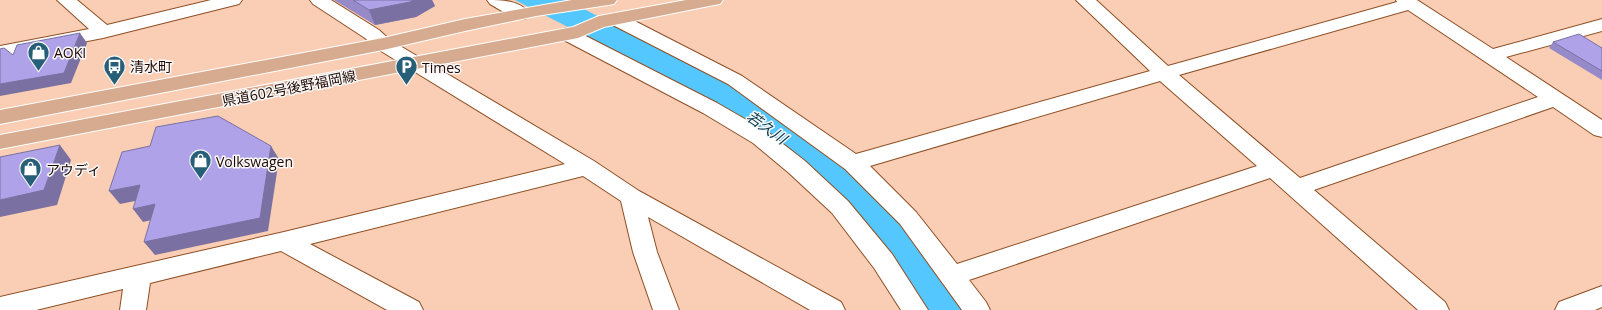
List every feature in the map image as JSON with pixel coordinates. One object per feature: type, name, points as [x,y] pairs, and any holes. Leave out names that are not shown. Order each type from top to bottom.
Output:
[{"type":"main road","points":[[608,13],[714,0]]},
{"type":"main road","name":"県道602号後野福岡線","points":[[0,117],[383,44],[464,25],[582,2],[608,13]]},
{"type":"main road","name":"県道602号後野福岡線","points":[[0,142],[572,33],[608,13]]},
{"type":"street","points":[[66,0],[103,32]]},
{"type":"street","points":[[0,52],[103,32],[233,0]]},
{"type":"street","points":[[319,0],[372,34],[383,44],[586,167],[631,197],[832,310]]},
{"type":"street","points":[[496,0],[528,13]]},
{"type":"street","points":[[1085,0],[1164,73],[1436,310]]},
{"type":"street","points":[[853,163],[1407,2],[1602,130]]},
{"type":"street","points":[[608,13],[734,80],[803,126],[853,163],[908,218],[977,310]]},
{"type":"street","points":[[1489,56],[1602,25]]},
{"type":"street","points":[[572,33],[710,108],[761,138],[840,207],[883,261],[915,310]]},
{"type":"street","points":[[1296,188],[1555,99]]},
{"type":"street","points":[[0,308],[284,241],[586,167]]},
{"type":"street","points":[[952,276],[1274,169]]},
{"type":"street","points":[[631,197],[645,252],[666,310]]},
{"type":"street","points":[[284,241],[410,310]]},
{"type":"street","points":[[133,310],[138,276]]},
{"type":"street","points":[[1568,310],[1602,296]]},
{"type":"water","name":"若久川","points":[[515,0],[566,0],[730,83],[874,189],[970,310],[922,310],[820,183],[611,49]]},
{"type":"building","points":[[353,0],[413,0],[410,2],[369,10]]},
{"type":"building","name":"AOKI","points":[[80,33],[64,73],[0,84],[0,49],[4,48],[13,55],[17,45]]},
{"type":"building","points":[[1579,34],[1602,48],[1602,71],[1553,42]]},
{"type":"building","name":"Volkswagen","points":[[218,116],[271,146],[260,218],[144,242],[155,204],[133,209],[140,185],[109,191],[122,152],[150,146],[156,127]]},
{"type":"building","points":[[60,145],[44,190],[0,200],[0,157]]},
{"type":"place","name":"AOKI","points":[[38,72]]},
{"type":"place","name":"清水町","points":[[115,86]]},
{"type":"place","name":"Times","points":[[407,86]]},
{"type":"place","name":"Volkswagen","points":[[201,180]]},
{"type":"place","name":"アウディ","points":[[31,188]]}]
